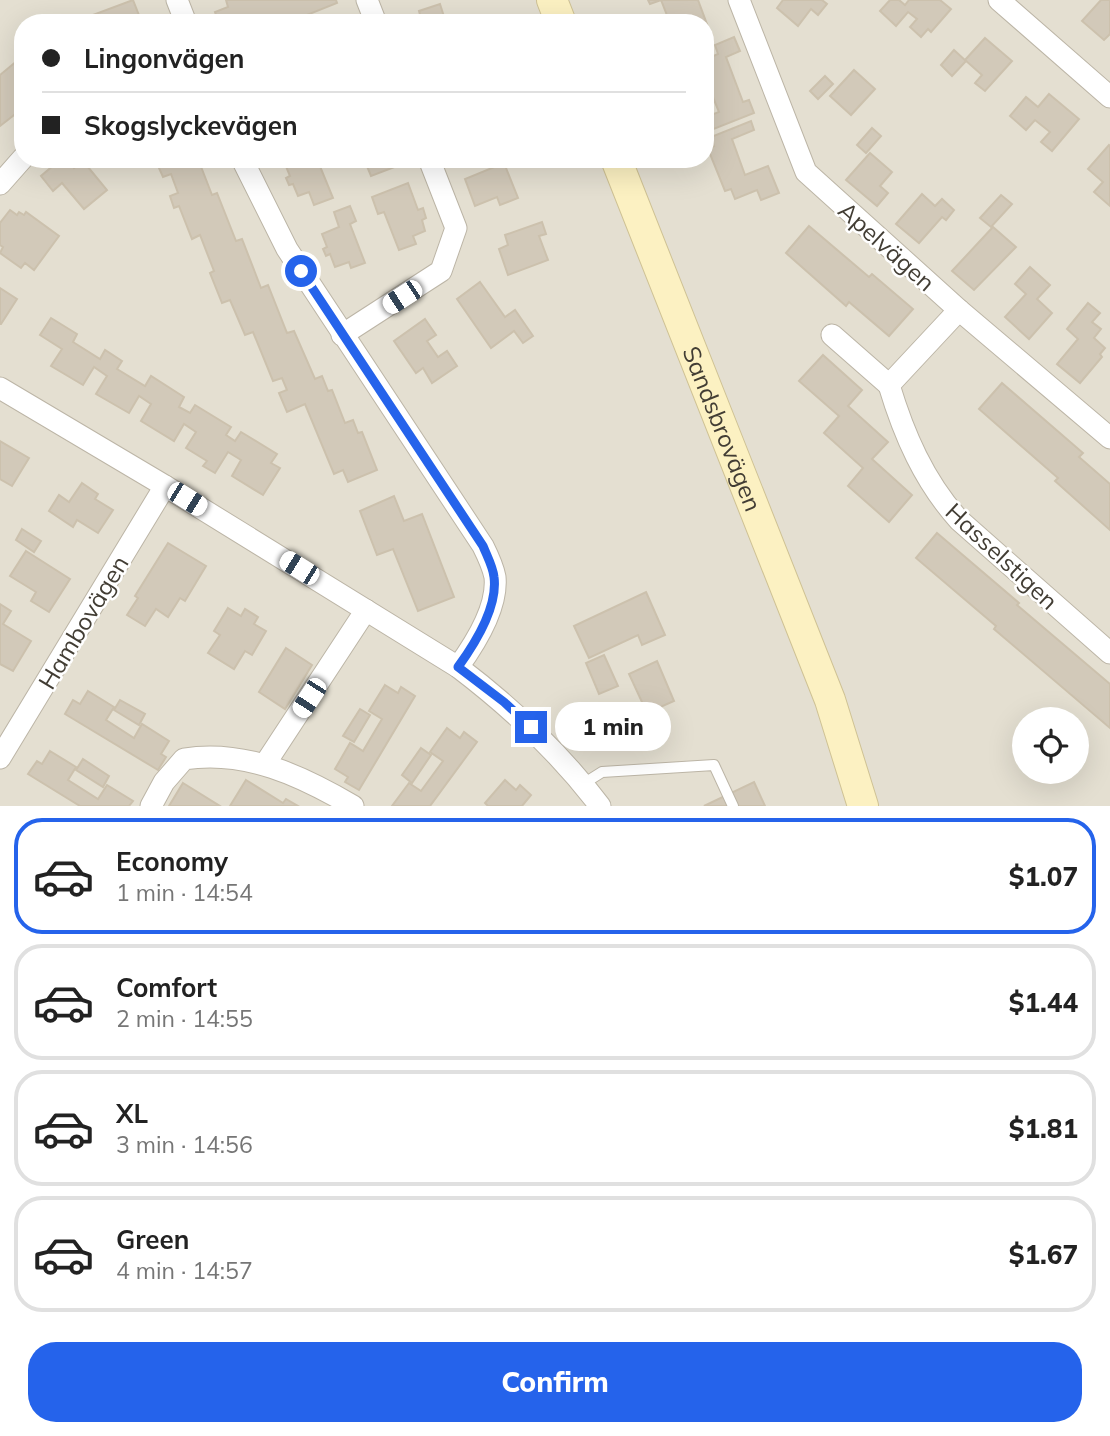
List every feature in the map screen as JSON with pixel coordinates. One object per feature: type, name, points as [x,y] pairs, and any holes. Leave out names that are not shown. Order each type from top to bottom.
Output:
[{"type":"main road","name":"Sandsbrovägen","points":[[620,168],[830,700],[863,806]]},
{"type":"main road","name":"Sandsbrovägen","points":[[830,700],[883,806]]},
{"type":"street","name":"Apelvägen","points":[[739,0],[806,173],[959,310],[1110,438]]},
{"type":"street","points":[[999,0],[1110,97]]},
{"type":"street","points":[[0,184],[14,168]]},
{"type":"street","points":[[246,168],[287,249],[483,546],[495,579],[488,613],[481,632],[458,667]]},
{"type":"street","points":[[342,335],[441,271],[456,228],[433,168]]},
{"type":"street","points":[[832,335],[889,385],[959,310]]},
{"type":"street","name":"Hasselstigen","points":[[889,385],[919,464],[939,498],[958,520],[1110,653]]},
{"type":"street","points":[[0,388],[165,485],[458,667],[513,710],[556,753],[600,806]]},
{"type":"street","name":"Hambovägen","points":[[0,758],[165,485]]},
{"type":"street","points":[[265,764],[366,610]]},
{"type":"street","points":[[150,806],[164,782],[184,759],[208,755],[265,764],[324,789],[353,806]]},
{"type":"lane","points":[[583,784],[602,772],[714,765],[733,806]]},
{"type":"shaded area","points":[[0,0],[1110,0],[1110,806],[0,806]]},
{"type":"building","points":[[133,0],[138,14],[95,14]]},
{"type":"building","points":[[226,0],[336,0],[337,3],[310,14],[216,14],[228,7]]},
{"type":"building","points":[[661,0],[698,0],[703,14],[666,14]]},
{"type":"building","points":[[783,0],[822,0],[827,4],[818,15],[811,9],[798,26],[777,8]]},
{"type":"building","points":[[890,0],[899,0],[905,5],[909,0],[940,0],[951,9],[931,32],[928,29],[921,37],[910,27],[917,19],[908,12],[896,26],[880,11]]},
{"type":"building","points":[[1101,0],[1110,0],[1110,34],[1104,40],[1082,21]]},
{"type":"building","points":[[440,4],[443,14],[420,14],[419,11]]},
{"type":"building","points":[[734,37],[740,51],[726,57],[743,102],[749,100],[754,113],[714,129],[714,114],[719,112],[714,100],[714,56],[718,54],[715,45]]},
{"type":"building","points":[[985,38],[1012,61],[985,91],[975,83],[982,75],[965,60]]},
{"type":"building","points":[[954,50],[966,61],[952,76],[941,65]]},
{"type":"building","points":[[14,63],[14,115],[0,126],[0,75]]},
{"type":"building","points":[[854,70],[875,89],[851,115],[830,96]]},
{"type":"building","points":[[825,76],[833,84],[818,99],[810,91]]},
{"type":"building","points":[[1049,94],[1079,119],[1052,151],[1041,142],[1050,132],[1035,120],[1026,130],[1010,116],[1026,97],[1038,107]]},
{"type":"building","points":[[751,121],[754,130],[732,139],[745,175],[768,166],[779,193],[761,200],[757,190],[735,199],[731,189],[725,191],[714,164],[714,136]]},
{"type":"building","points":[[872,128],[881,136],[866,153],[857,145]]},
{"type":"building","points":[[1109,145],[1110,206],[1094,192],[1103,182],[1088,169]]},
{"type":"building","points":[[870,153],[892,172],[880,186],[888,193],[877,206],[846,180]]},
{"type":"building","points":[[50,168],[89,168],[107,190],[84,209],[62,183],[53,191],[41,176]]},
{"type":"building","points":[[159,168],[202,168],[212,195],[217,193],[236,241],[242,239],[261,288],[268,285],[287,333],[294,331],[315,379],[322,376],[328,391],[332,390],[345,423],[353,420],[358,433],[362,432],[377,470],[348,482],[343,470],[334,474],[305,404],[287,412],[279,393],[287,390],[282,378],[273,381],[253,332],[245,335],[230,300],[222,303],[210,273],[214,271],[200,235],[192,239],[179,206],[174,208],[170,196],[178,193],[171,174],[163,177]]},
{"type":"building","points":[[287,168],[321,168],[333,198],[314,205],[309,192],[298,196],[293,184],[289,185],[286,178],[290,176]]},
{"type":"building","points":[[368,168],[392,168],[371,176]]},
{"type":"building","points":[[492,168],[506,168],[518,198],[500,205],[497,197],[475,206],[465,179]]},
{"type":"building","points":[[408,183],[418,210],[423,208],[426,218],[422,220],[425,231],[413,236],[416,244],[399,250],[384,212],[378,214],[372,197]]},
{"type":"building","points":[[922,194],[935,206],[942,199],[954,210],[946,220],[942,217],[919,243],[896,224]]},
{"type":"building","points":[[1001,195],[1012,204],[991,227],[980,218]]},
{"type":"building","points":[[350,206],[356,221],[350,224],[365,263],[351,268],[349,262],[335,267],[330,254],[326,256],[323,249],[327,247],[322,234],[339,227],[334,212]]},
{"type":"building","points":[[10,210],[17,215],[19,212],[24,215],[26,212],[59,236],[34,270],[25,263],[21,268],[0,253],[3,247],[0,245],[0,223]]},
{"type":"building","points":[[542,222],[546,234],[539,236],[548,260],[508,275],[499,249],[508,245],[505,235]]},
{"type":"building","points":[[809,226],[869,277],[872,274],[913,309],[889,336],[849,302],[846,306],[786,253]]},
{"type":"building","points":[[993,227],[1016,247],[974,290],[952,271]]},
{"type":"building","points":[[1030,267],[1050,285],[1037,299],[1052,313],[1029,339],[1005,317],[1026,294],[1015,284]]},
{"type":"building","points":[[480,282],[505,317],[515,310],[533,336],[523,343],[514,331],[491,348],[457,299]]},
{"type":"building","points":[[0,288],[17,299],[1,324],[0,324]]},
{"type":"building","points":[[1088,303],[1100,313],[1092,322],[1101,329],[1094,338],[1105,348],[1100,354],[1102,357],[1080,383],[1057,364],[1078,339],[1067,329]]},
{"type":"building","points":[[51,318],[77,334],[73,342],[100,359],[105,350],[122,361],[117,369],[145,386],[151,376],[184,397],[179,407],[190,413],[195,405],[231,427],[226,435],[235,441],[241,432],[277,454],[271,463],[280,468],[263,495],[232,476],[241,460],[228,452],[215,473],[203,466],[207,461],[186,448],[196,432],[184,424],[174,441],[141,421],[151,404],[139,396],[129,413],[96,394],[107,376],[94,367],[83,385],[51,366],[62,349],[40,335]]},
{"type":"building","points":[[425,319],[436,335],[427,341],[438,357],[447,351],[457,366],[432,383],[423,368],[416,373],[394,341]]},
{"type":"building","points":[[823,355],[862,390],[848,406],[888,442],[872,459],[912,495],[889,522],[848,486],[863,468],[824,433],[839,416],[799,381]]},
{"type":"building","points":[[1002,383],[1083,453],[1079,457],[1110,484],[1110,530],[1055,481],[1058,478],[979,409]]},
{"type":"building","points":[[0,441],[29,458],[12,486],[0,479]]},
{"type":"building","points":[[82,483],[98,494],[95,499],[113,510],[98,533],[77,520],[73,527],[49,511],[59,495],[69,502]]},
{"type":"building","points":[[394,496],[404,521],[422,514],[454,597],[418,611],[393,549],[377,555],[360,511]]},
{"type":"building","points":[[22,529],[41,541],[34,552],[16,540]]},
{"type":"building","points":[[937,533],[1019,603],[1017,605],[1110,684],[1110,728],[1089,710],[1089,707],[1085,707],[994,629],[996,626],[916,558]]},
{"type":"building","points":[[168,543],[206,566],[185,601],[180,598],[168,617],[156,609],[145,626],[127,615],[138,598],[135,596]]},
{"type":"building","points":[[26,551],[70,579],[49,612],[31,601],[36,592],[10,576]]},
{"type":"building","points":[[646,592],[665,635],[642,645],[638,635],[589,658],[574,626]]},
{"type":"building","points":[[0,604],[11,611],[3,624],[31,641],[13,671],[0,664]]},
{"type":"building","points":[[228,608],[241,616],[245,609],[258,617],[254,624],[266,631],[252,655],[245,651],[234,669],[208,653],[220,635],[214,631]]},
{"type":"building","points":[[286,648],[312,665],[285,709],[259,692]]},
{"type":"building","points":[[604,655],[618,686],[599,694],[586,663]]},
{"type":"building","points":[[657,661],[674,701],[647,713],[629,674]]},
{"type":"building","points":[[385,685],[398,693],[401,687],[415,696],[359,790],[345,782],[348,777],[335,769],[350,743],[363,751],[382,719],[369,711]]},
{"type":"building","points":[[88,691],[114,707],[106,720],[134,738],[142,724],[169,741],[161,754],[166,757],[158,770],[65,714],[73,700],[80,704]]},
{"type":"building","points":[[120,700],[145,714],[139,725],[114,710]]},
{"type":"building","points":[[360,709],[370,715],[354,742],[343,736]]},
{"type":"building","points":[[447,728],[460,738],[464,732],[477,742],[430,806],[392,806],[409,783],[421,791],[443,761],[430,752]]},
{"type":"building","points":[[421,748],[431,755],[412,783],[402,775]]},
{"type":"building","points":[[50,751],[76,767],[68,780],[98,799],[107,785],[133,801],[129,806],[80,806],[28,774],[37,761],[42,764]]},
{"type":"building","points":[[83,759],[109,776],[103,787],[76,770]]},
{"type":"building","points":[[246,780],[283,803],[286,799],[298,806],[230,806]]},
{"type":"building","points":[[505,780],[516,790],[520,785],[531,795],[522,806],[488,806],[485,803]]},
{"type":"building","points":[[754,782],[765,806],[704,806]]},
{"type":"building","points":[[183,783],[220,806],[169,806]]},
{"type":"route","points":[[301,271],[483,546],[495,579],[492,596],[481,632],[458,667],[504,702],[531,727]]}]
